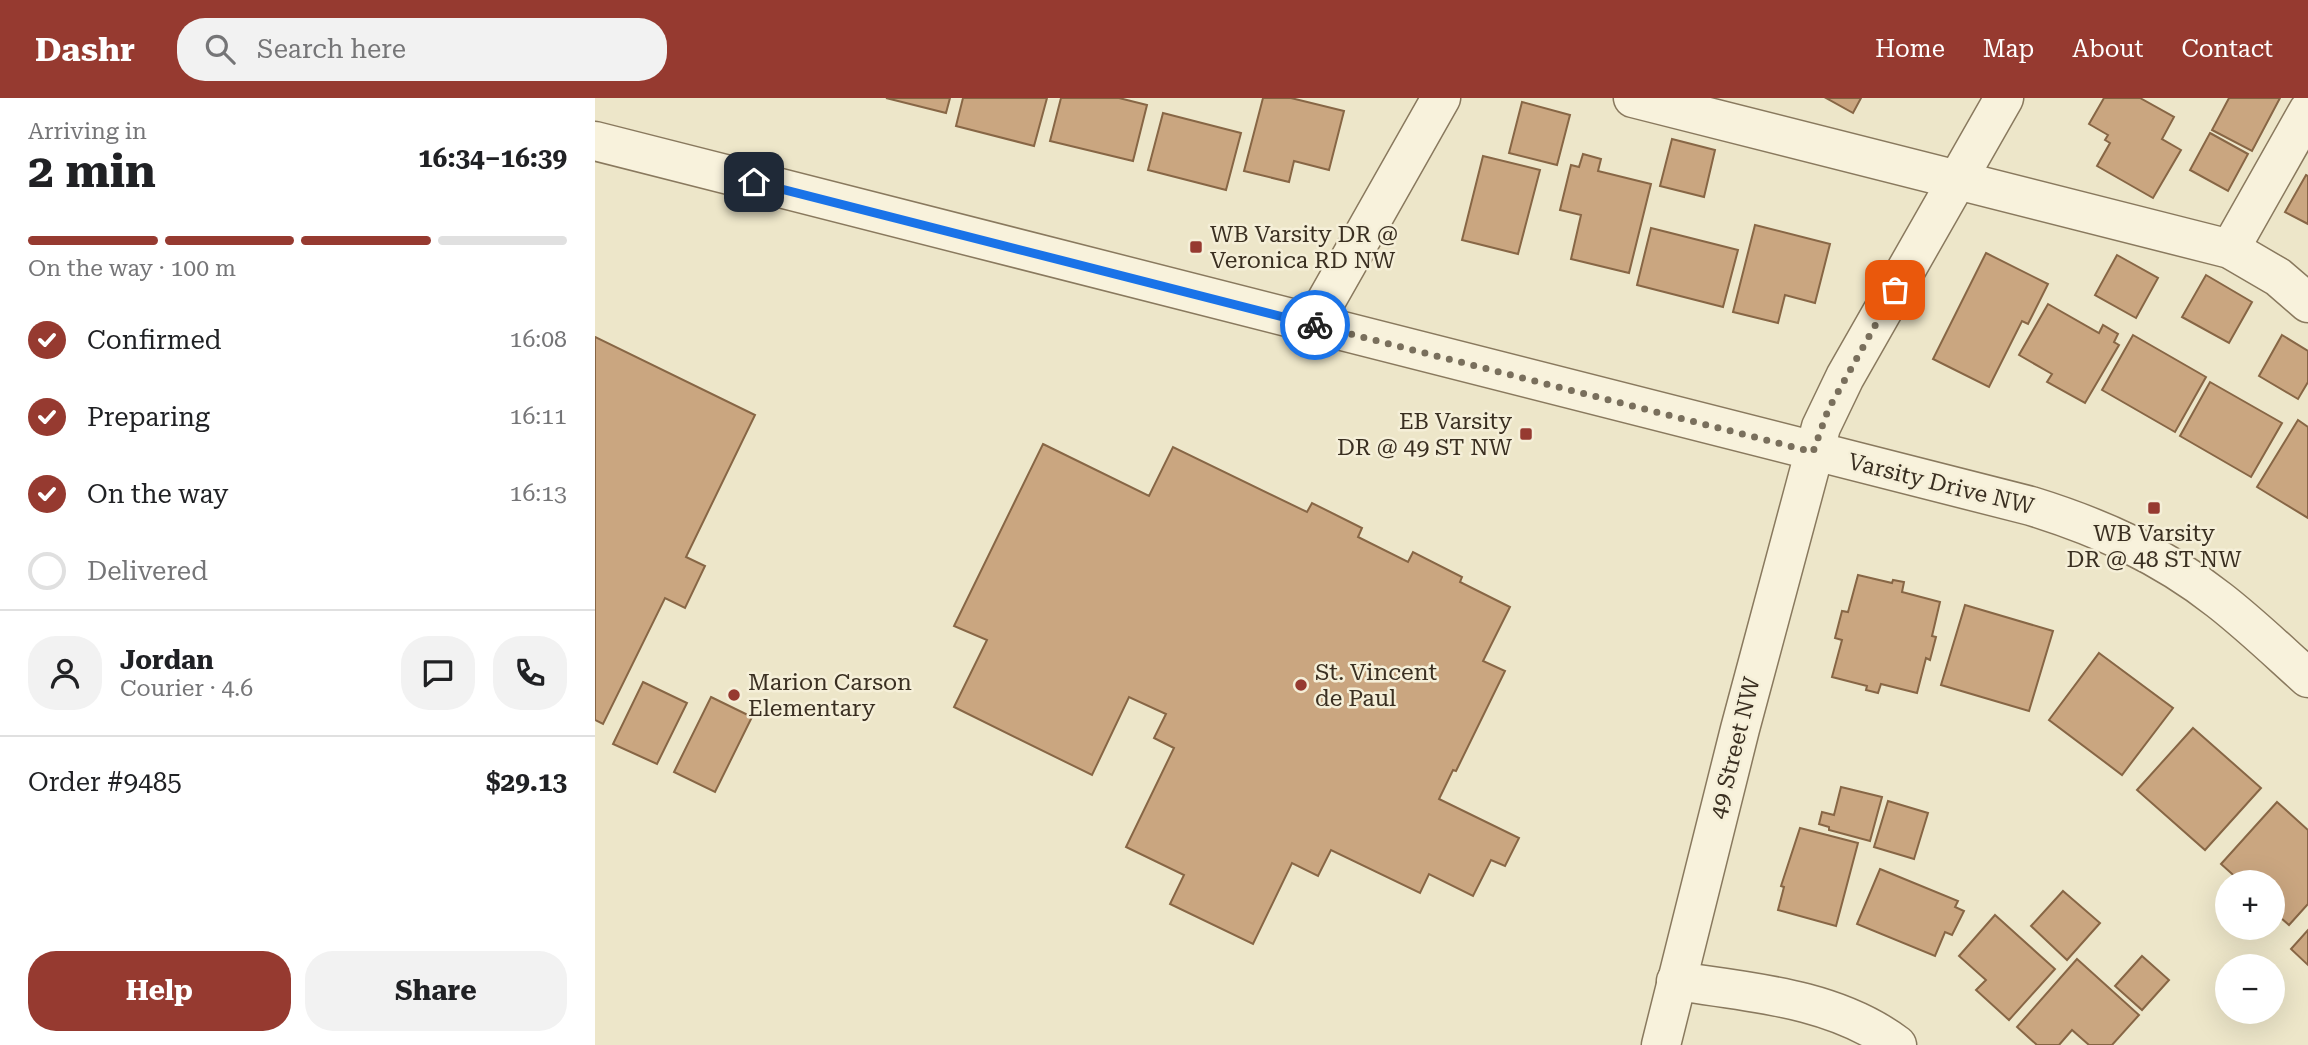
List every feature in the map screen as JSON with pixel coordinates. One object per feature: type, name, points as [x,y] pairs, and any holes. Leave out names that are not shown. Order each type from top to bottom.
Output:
[{"type":"street","points":[[1313,324],[1441,98]]},
{"type":"street","points":[[1633,98],[2230,249],[2279,277],[2308,303]]},
{"type":"street","name":"49 Street NW","points":[[1661,1045],[1813,452],[1828,410],[2004,98]]},
{"type":"street","points":[[2230,249],[2308,111]]},
{"type":"street","name":"Varsity Drive NW","points":[[595,141],[2031,506],[2080,522],[2153,556],[2219,600],[2307,675]]},
{"type":"street","points":[[1676,981],[1787,998],[1849,1017],[1880,1032],[1897,1045]]},
{"type":"building","points":[[886,98],[950,98],[946,113]]},
{"type":"building","points":[[963,98],[1047,98],[1034,146],[956,126]]},
{"type":"building","points":[[1061,98],[1119,98],[1147,105],[1133,161],[1050,141]]},
{"type":"building","points":[[1263,98],[1291,98],[1344,111],[1329,170],[1294,161],[1289,182],[1244,171]]},
{"type":"building","points":[[1826,98],[1861,98],[1853,113]]},
{"type":"building","points":[[2104,98],[2140,98],[2174,117],[2162,139],[2181,150],[2153,198],[2097,166],[2110,143],[2105,140],[2108,135],[2089,124]]},
{"type":"building","points":[[2229,98],[2280,98],[2252,151],[2212,130]]},
{"type":"building","points":[[1522,102],[1570,115],[1557,165],[1509,153]]},
{"type":"building","points":[[1163,113],[1241,133],[1226,190],[1148,170]]},
{"type":"building","points":[[2210,133],[2248,154],[2228,191],[2190,170]]},
{"type":"building","points":[[1672,139],[1715,150],[1704,197],[1660,186]]},
{"type":"building","points":[[1583,154],[1601,159],[1598,171],[1651,184],[1629,273],[1571,259],[1581,215],[1560,210],[1571,165],[1579,167]]},
{"type":"building","points":[[1483,156],[1540,170],[1518,254],[1462,240]]},
{"type":"building","points":[[2306,175],[2308,176],[2308,224],[2285,212]]},
{"type":"building","points":[[1755,225],[1830,244],[1815,303],[1785,295],[1778,323],[1733,312]]},
{"type":"building","points":[[1651,228],[1738,250],[1723,307],[1637,285]]},
{"type":"building","points":[[1986,253],[2048,284],[2028,324],[2022,321],[1989,387],[1933,359]]},
{"type":"building","points":[[2117,255],[2158,278],[2136,318],[2095,295]]},
{"type":"building","points":[[2206,275],[2252,302],[2229,343],[2182,317]]},
{"type":"building","points":[[2048,304],[2099,333],[2103,325],[2118,334],[2114,342],[2119,345],[2085,403],[2047,382],[2052,374],[2019,355]]},
{"type":"building","points":[[2133,335],[2206,377],[2175,432],[2102,390]]},
{"type":"building","points":[[2282,335],[2308,351],[2308,382],[2298,399],[2259,376]]},
{"type":"building","points":[[595,337],[755,415],[686,557],[705,566],[685,608],[665,598],[603,724],[595,720]]},
{"type":"building","points":[[2210,382],[2282,423],[2251,477],[2180,436]]},
{"type":"building","points":[[2298,420],[2308,427],[2308,518],[2257,487]]},
{"type":"building","points":[[1043,444],[1149,496],[1173,447],[1307,512],[1312,503],[1362,528],[1358,537],[1408,562],[1413,552],[1462,577],[1460,582],[1510,607],[1483,661],[1505,671],[1456,771],[1453,770],[1439,799],[1519,838],[1505,866],[1491,860],[1473,896],[1429,874],[1420,893],[1331,850],[1318,876],[1292,863],[1253,944],[1170,904],[1184,875],[1126,847],[1174,748],[1154,738],[1166,714],[1129,697],[1092,775],[954,707],[987,640],[954,626]]},
{"type":"building","points":[[1858,575],[1892,583],[1893,580],[1904,582],[1902,592],[1940,602],[1932,636],[1936,637],[1930,660],[1926,658],[1917,693],[1881,684],[1878,693],[1866,690],[1867,686],[1832,677],[1842,640],[1835,638],[1842,611],[1848,612]]},
{"type":"building","points":[[1965,605],[2053,631],[2029,711],[1941,685]]},
{"type":"building","points":[[2099,653],[2173,708],[2122,775],[2049,720]]},
{"type":"building","points":[[643,682],[687,703],[657,764],[613,744]]},
{"type":"building","points":[[711,697],[752,717],[715,792],[674,772]]},
{"type":"building","points":[[2193,728],[2261,788],[2205,850],[2137,790]]},
{"type":"building","points":[[1841,787],[1882,797],[1870,841],[1829,830],[1829,827],[1819,824],[1822,812],[1834,815]]},
{"type":"building","points":[[1888,801],[1928,813],[1914,859],[1874,847]]},
{"type":"building","points":[[2277,802],[2308,830],[2308,904],[2289,925],[2285,922],[2285,870],[2228,870],[2221,864]]},
{"type":"building","points":[[1800,828],[1858,843],[1836,926],[1778,910],[1784,887],[1781,886]]},
{"type":"building","points":[[1880,869],[1958,901],[1955,907],[1964,911],[1952,935],[1945,932],[1935,956],[1857,924]]},
{"type":"building","points":[[2063,891],[2100,923],[2067,960],[2031,926]]},
{"type":"building","points":[[1995,915],[2055,969],[2009,1020],[1976,990],[1986,980],[1959,956]]},
{"type":"building","points":[[2308,930],[2308,965],[2291,949]]},
{"type":"building","points":[[2142,956],[2169,980],[2142,1010],[2115,986]]},
{"type":"building","points":[[2077,959],[2139,1015],[2112,1045],[2089,1045],[2072,1030],[2059,1045],[2037,1045],[2017,1027]]},
{"type":"way so far","points":[[1315,325],[1813,452],[1828,410],[1895,290]]},
{"type":"place","name":"WB Varsity DR @ Veronica RD NW","points":[[1196,247]]},
{"type":"place","name":"EB Varsity DR @ 49 ST NW","points":[[1526,434]]},
{"type":"place","name":"WB Varsity DR @ 48 ST NW","points":[[2154,508]]},
{"type":"place","name":"St. Vincent de Paul","points":[[1301,685]]},
{"type":"place","name":"Marion Carson Elementary","points":[[734,695]]},
{"type":"route","points":[[754,182],[1315,325]]}]
